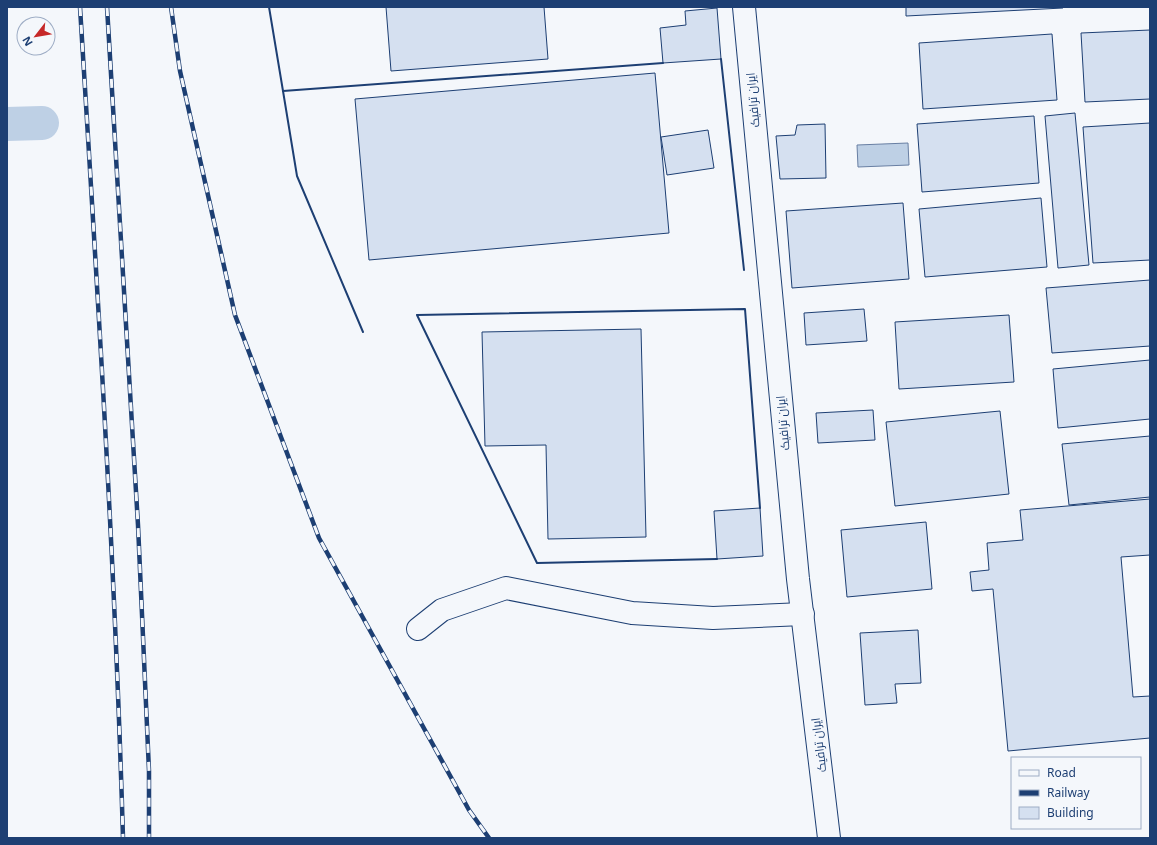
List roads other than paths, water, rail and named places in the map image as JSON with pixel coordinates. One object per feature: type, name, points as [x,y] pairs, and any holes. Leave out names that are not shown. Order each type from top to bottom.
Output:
[{"type":"street","name":"ایران ترافیک","points":[[744,7],[798,571],[829,838]]},
{"type":"street","points":[[418,630],[442,610],[506,588],[632,613],[713,618],[803,614]]},
{"type":"water","points":[[908,143],[909,165],[858,167],[857,145]]},
{"type":"waterway","points":[[7,124],[42,123]]},
{"type":"railway","points":[[80,7],[110,526],[120,734],[123,838]]},
{"type":"railway","points":[[107,7],[138,525],[149,771],[149,838]]},
{"type":"railway","points":[[171,7],[180,71],[235,315],[319,538],[469,810],[489,838]]}]
